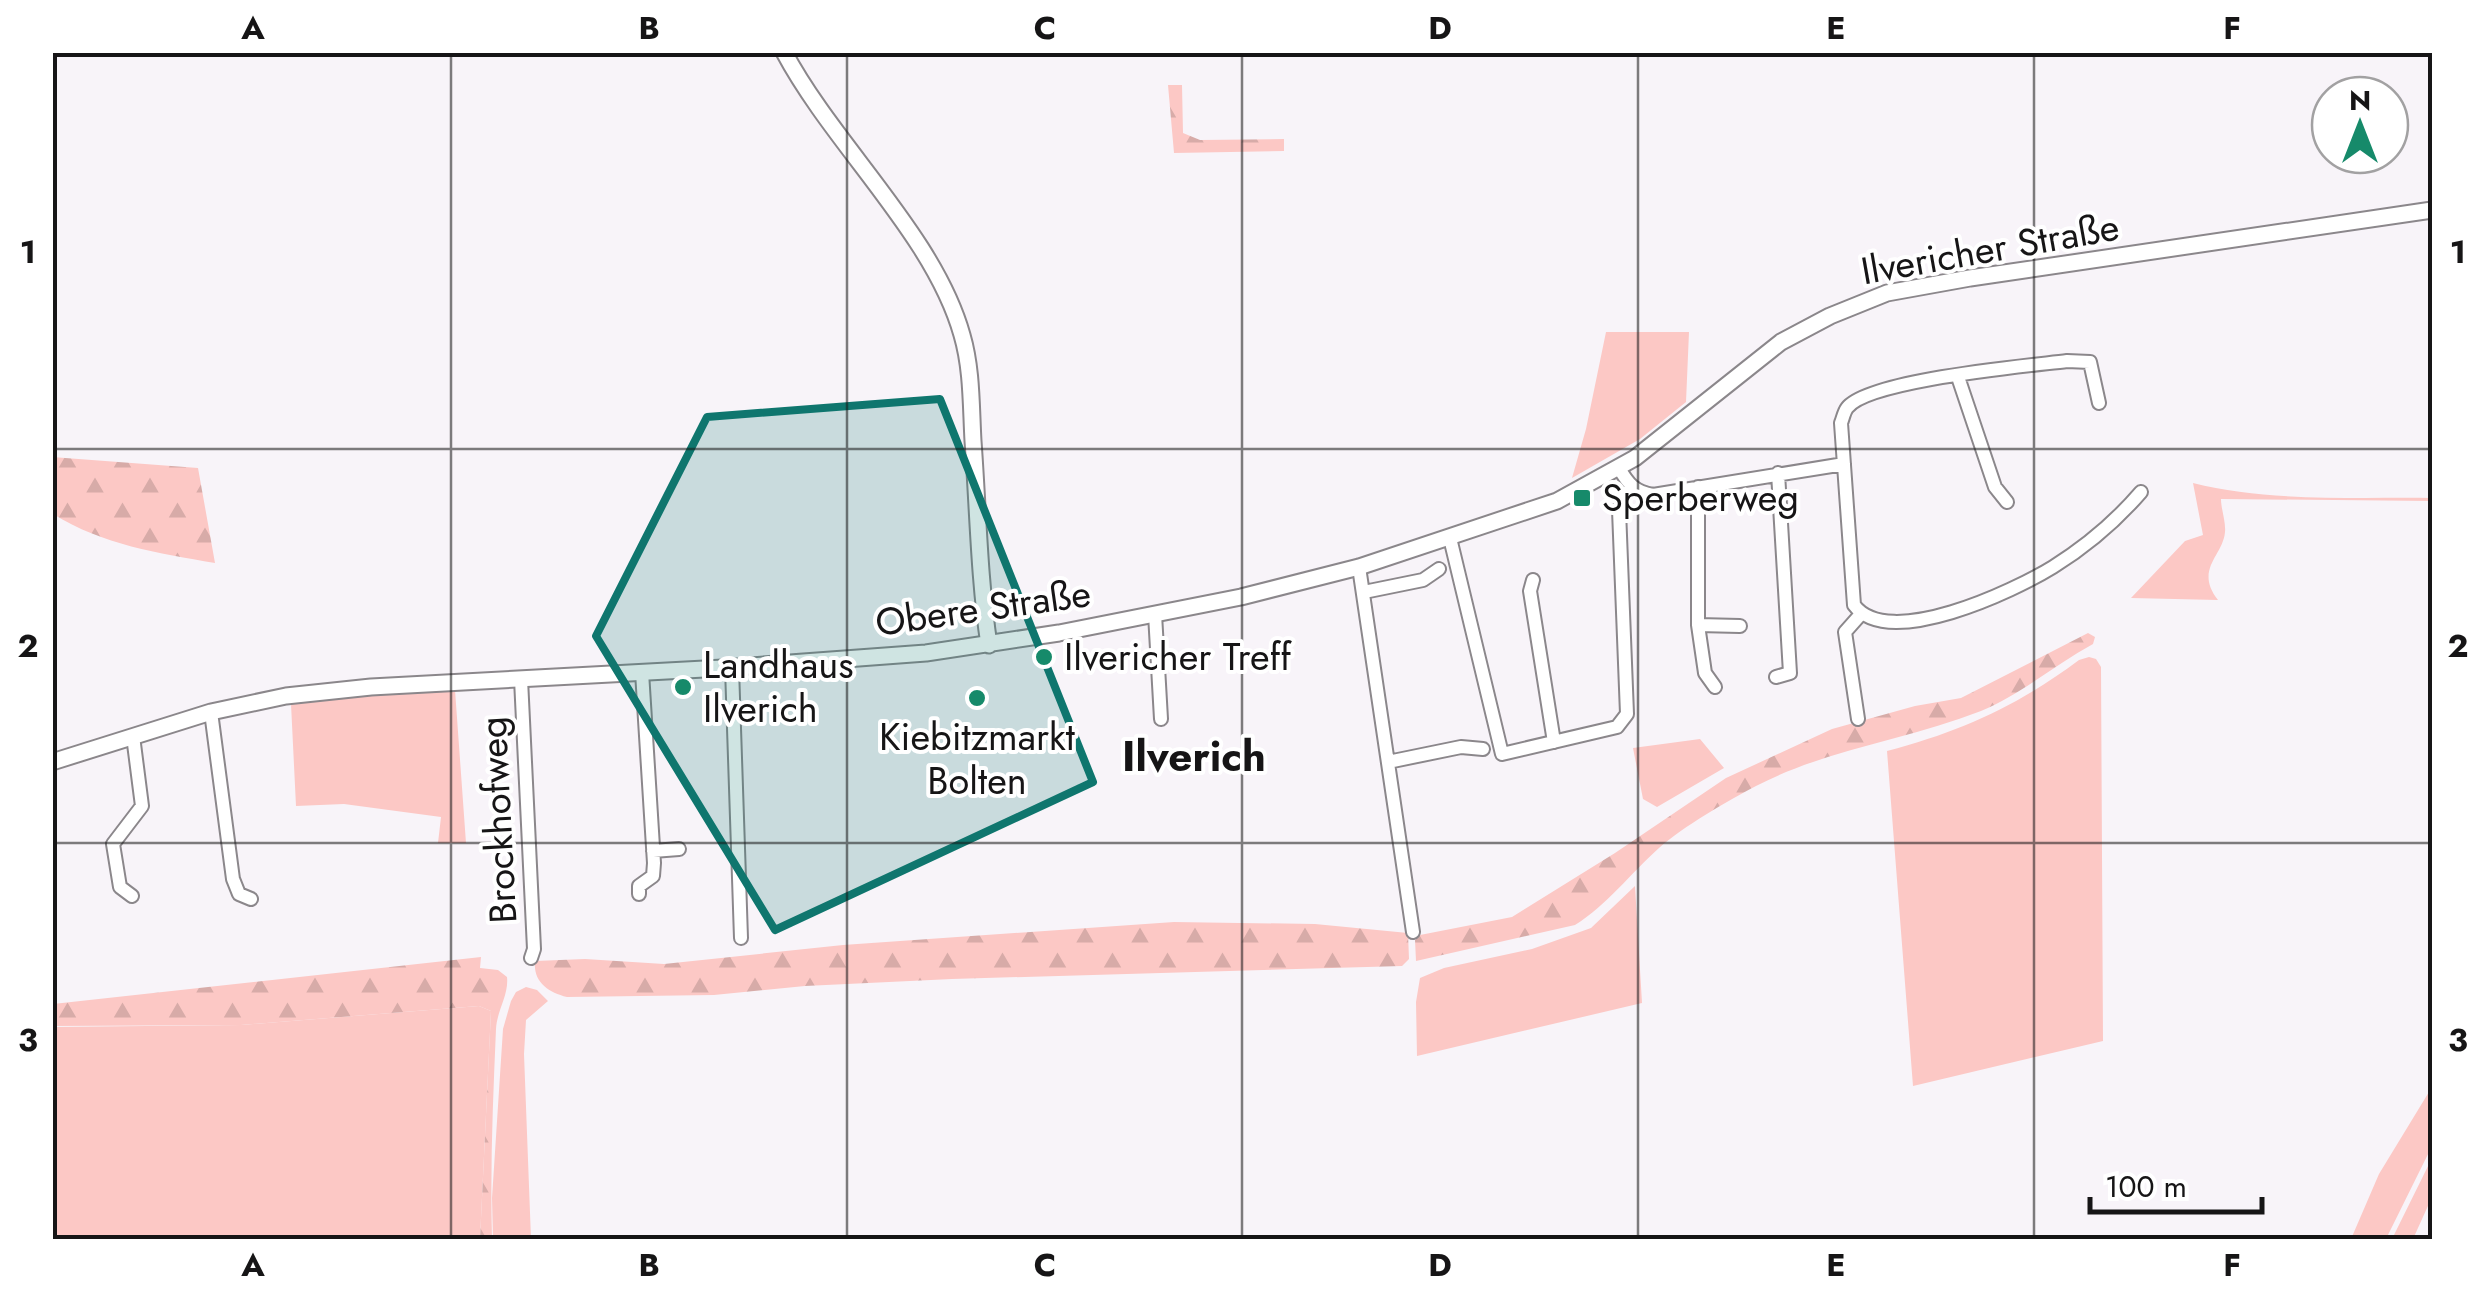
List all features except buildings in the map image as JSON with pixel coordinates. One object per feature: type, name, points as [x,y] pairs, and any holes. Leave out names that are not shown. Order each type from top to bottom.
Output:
[{"type":"street","points":[[784,52],[827,122],[926,258],[962,333],[969,376],[989,645]]},
{"type":"street","name":"Ilvericher Straße","points":[[1556,501],[1619,468],[1781,342],[1830,316],[1888,293],[2432,210]]},
{"type":"street","points":[[2098,403],[2090,362],[2067,361],[1881,390],[1847,408],[1841,423],[1854,605],[1861,614],[1885,623],[1920,619],[1974,605],[2026,582],[2082,547],[2141,492]]},
{"type":"street","points":[[1958,376],[1995,488],[2008,502]]},
{"type":"street","points":[[1619,468],[1632,487],[1653,494],[1844,464]]},
{"type":"street","points":[[1776,677],[1790,673],[1778,473]]},
{"type":"street","points":[[1450,538],[1502,754],[1618,726],[1627,714],[1618,510],[1632,487]]},
{"type":"street","points":[[1698,487],[1698,625],[1705,673],[1715,687]]},
{"type":"street","name":"Obere Straße","points":[[52,762],[211,712],[334,690],[849,660],[989,645],[1241,597],[1359,567],[1556,501]]},
{"type":"street","points":[[1359,567],[1413,932]]},
{"type":"street","points":[[1364,592],[1423,580],[1439,569]]},
{"type":"street","points":[[1533,580],[1530,591],[1554,742]]},
{"type":"street","points":[[1155,614],[1161,719]]},
{"type":"street","points":[[1858,719],[1845,632],[1861,614]]},
{"type":"street","points":[[1698,625],[1740,626]]},
{"type":"street","points":[[732,668],[740,938]]},
{"type":"street","points":[[638,894],[639,886],[653,876],[642,672]]},
{"type":"street","name":"Brockhofweg","points":[[521,678],[534,949],[531,958]]},
{"type":"street","points":[[211,712],[233,878],[239,894],[251,898]]},
{"type":"street","points":[[132,896],[120,887],[114,844],[142,806],[133,736]]},
{"type":"street","points":[[1388,762],[1461,747],[1483,749]]},
{"type":"street","points":[[652,851],[679,849]]},
{"type":"highlighted area","points":[[940,399],[1093,782],[775,930],[596,636],[707,417]]},
{"type":"green space","points":[[1168,85],[1182,85],[1183,133],[1200,140],[1284,139],[1284,151],[1174,153]]},
{"type":"green space","points":[[1606,332],[1689,332],[1686,402],[1640,439],[1572,478],[1586,429]]},
{"type":"green space","points":[[52,457],[198,468],[215,563],[111,540],[53,514]]},
{"type":"green space","points":[[2193,483],[2281,496],[2432,501],[2221,499],[2225,532],[2209,571],[2211,589],[2218,600],[2131,598],[2185,541],[2203,535]]},
{"type":"green space","points":[[2088,633],[2095,637],[2093,644],[1981,711],[1811,763],[1732,799],[1669,840],[1575,925],[1416,961],[1415,940],[1420,935],[1512,917],[1726,778],[1832,729],[1961,698]]},
{"type":"green space","points":[[2089,657],[2101,667],[2103,1041],[1913,1086],[1887,751],[1988,715]]},
{"type":"green space","points":[[455,690],[466,843],[438,843],[441,817],[344,804],[296,806],[291,704]]},
{"type":"green space","points":[[1700,739],[1724,768],[1657,807],[1643,799],[1633,748]]},
{"type":"green space","points":[[1635,886],[1642,1003],[1417,1056],[1416,1002],[1420,978],[1444,968],[1532,949],[1591,928]]},
{"type":"green space","points":[[1174,922],[1315,924],[1408,933],[1409,959],[1402,966],[952,979],[714,995],[567,997],[543,985],[535,968],[535,961],[585,959],[664,964],[843,945]]},
{"type":"green space","points":[[481,957],[480,968],[498,970],[507,977],[496,1029],[492,1239],[480,1239],[491,1011],[479,1006],[241,1025],[53,1026],[53,1004]]},
{"type":"green space","points":[[526,987],[537,990],[548,1001],[526,1020],[531,1239],[493,1239],[503,1029],[511,1001],[516,992]]},
{"type":"green space","points":[[479,1006],[491,1011],[480,1239],[53,1239],[52,1027],[241,1025]]},
{"type":"green space","points":[[2432,1087],[2432,1146],[2386,1239],[2351,1239],[2379,1174]]},
{"type":"green space","points":[[2432,1158],[2432,1197],[2413,1239],[2392,1239]]},
{"type":"place","name":"Sperberweg","points":[[1582,498]]},
{"type":"place","name":"Ilvericher Treff","points":[[1044,657]]},
{"type":"place","name":"Landhaus Ilverich","points":[[683,687]]},
{"type":"place","name":"Kiebitzmarkt Bolten","points":[[977,698]]},
{"type":"district","name":"Ilverich","points":[[1194,756]]}]
